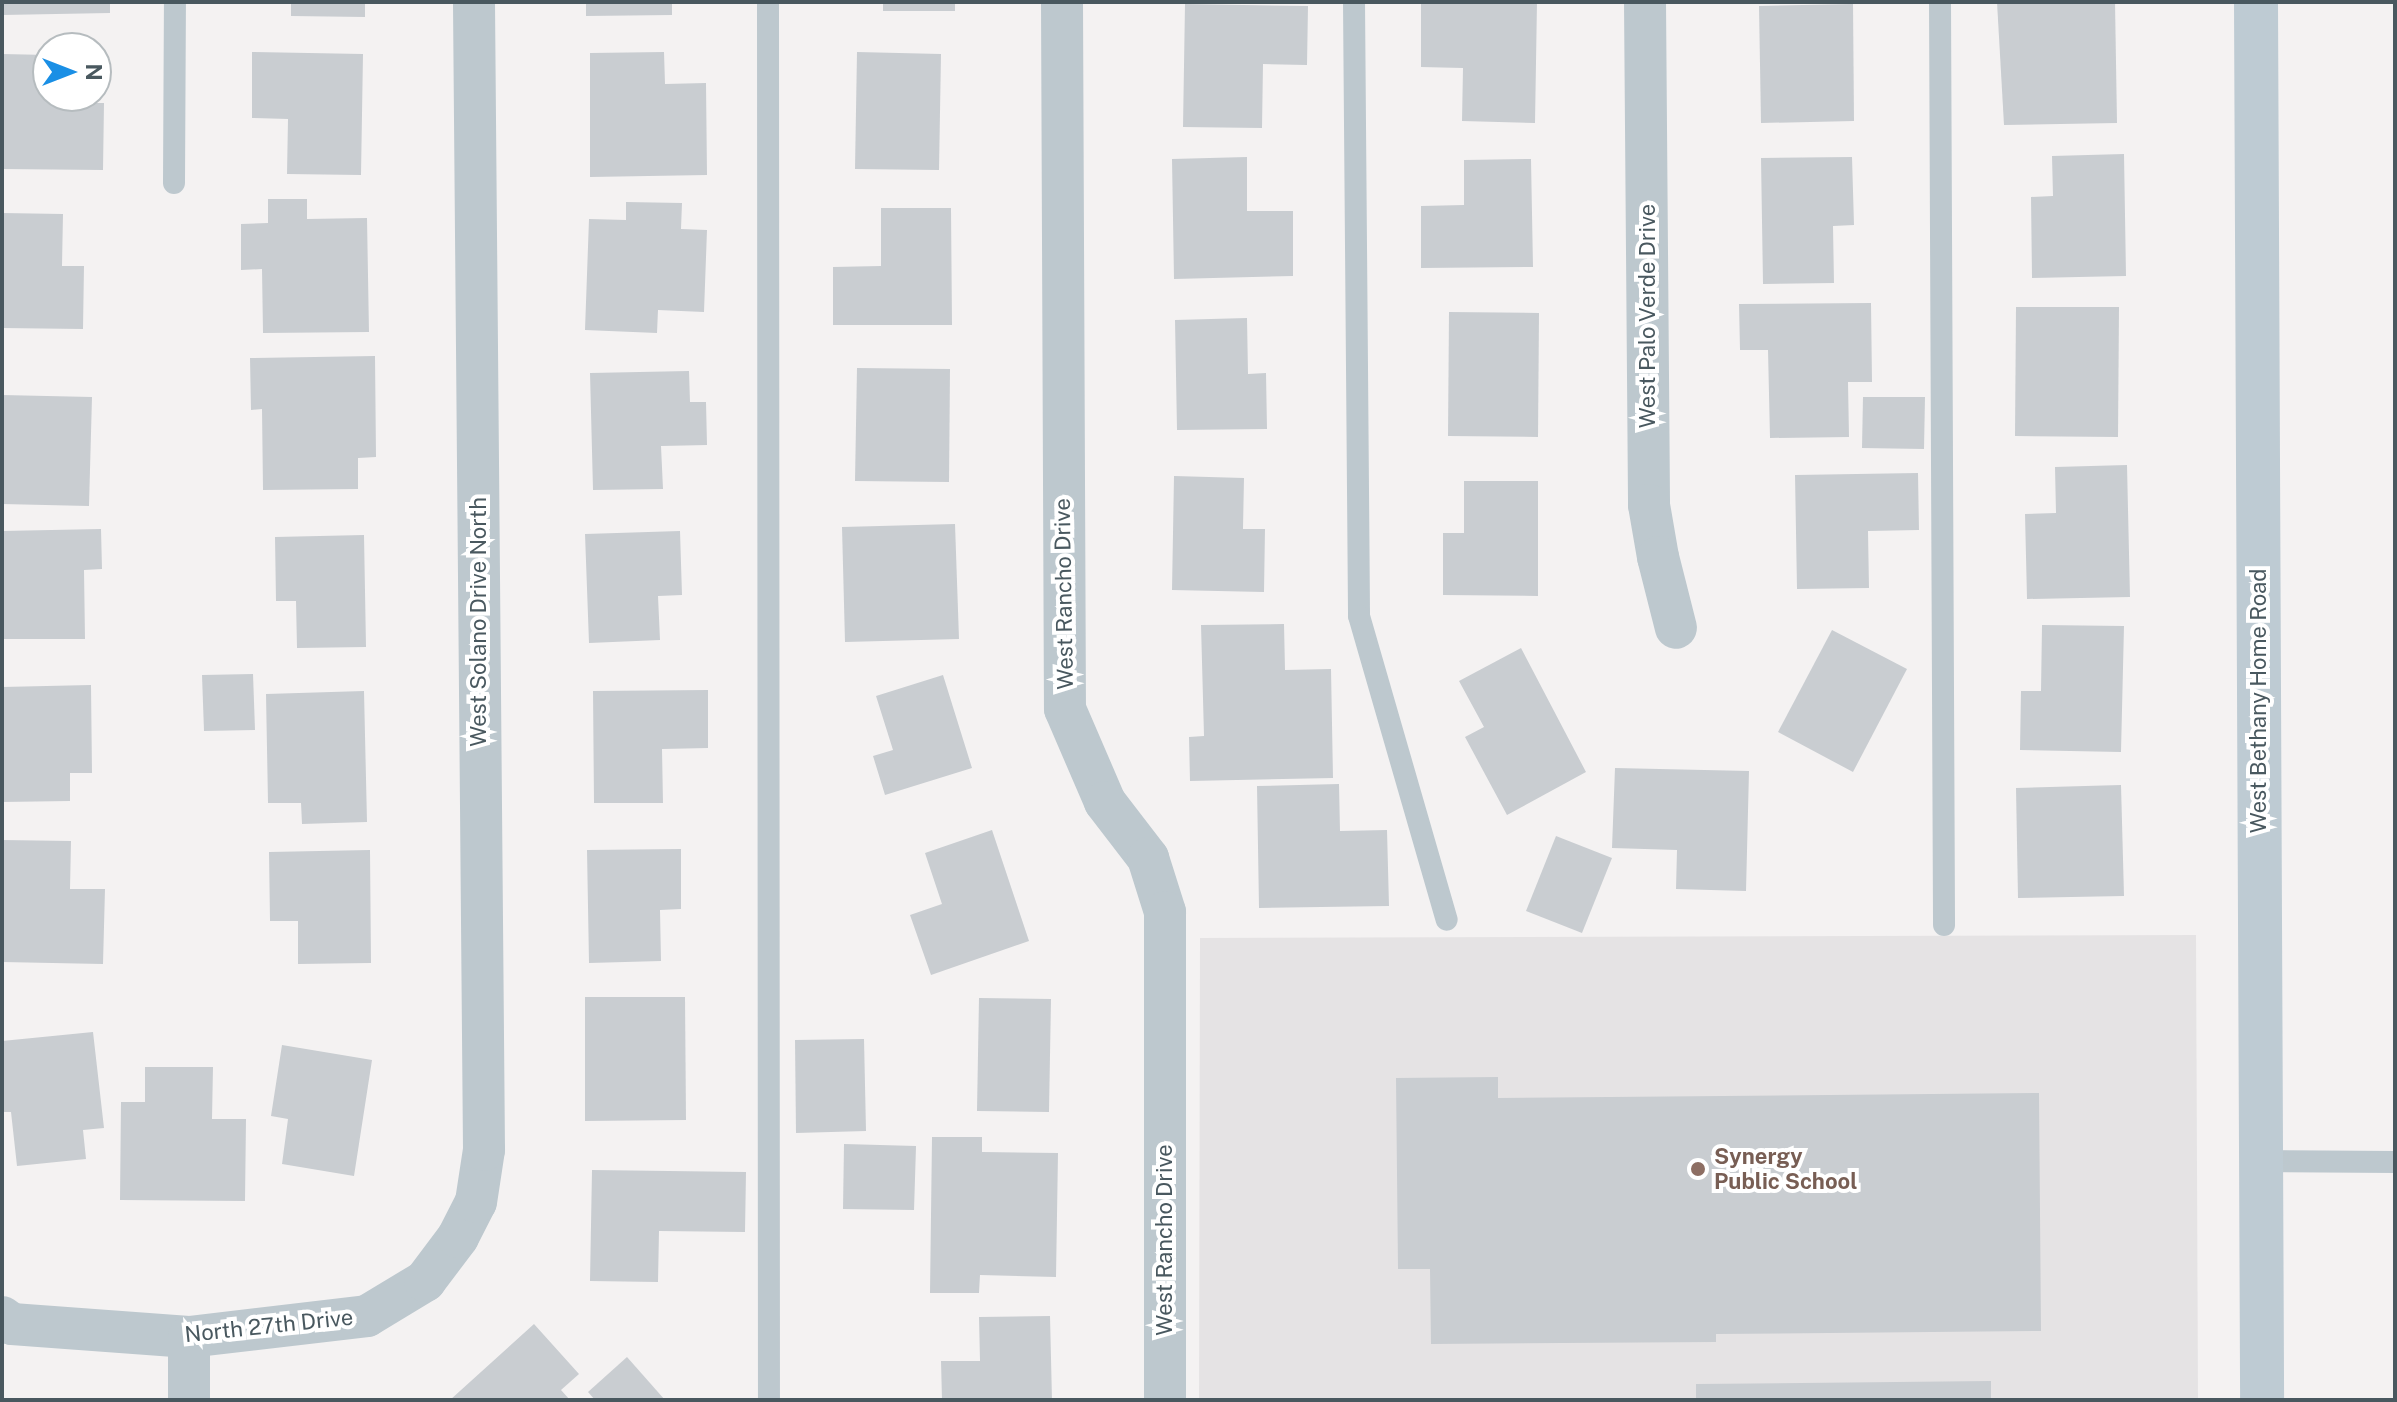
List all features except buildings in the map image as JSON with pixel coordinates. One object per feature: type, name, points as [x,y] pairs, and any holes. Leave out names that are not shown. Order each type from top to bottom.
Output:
[{"type":"main road","name":"West Bethany Home Road","points":[[2256,2],[2262,1400]]},
{"type":"street","name":"West Solano Drive North","points":[[458,1237],[476,1202],[484,1150],[474,2]]},
{"type":"street","name":"West Rancho Drive","points":[[1062,2],[1065,709],[1105,802],[1148,858],[1165,912],[1165,1400]]},
{"type":"street","name":"West Palo Verde Drive","points":[[1645,2],[1649,505],[1676,628]]},
{"type":"street","name":"North 27th Drive","points":[[2,1317],[12,1324],[189,1337],[367,1316],[425,1281],[458,1237]]},
{"type":"street","points":[[189,1337],[189,1400]]},
{"type":"lane","points":[[174,183],[175,2]]},
{"type":"lane","points":[[768,2],[769,1400]]},
{"type":"lane","points":[[1354,2],[1359,616],[1447,920]]},
{"type":"lane","points":[[1940,2],[1944,925]]},
{"type":"lane","points":[[2261,1161],[2395,1162]]},
{"type":"shaded area","name":"Synergy Public School","points":[[2196,935],[2198,1400],[1199,1400],[1200,938]]},
{"type":"place","name":"Synergy Public School","points":[[1698,1169]]}]
